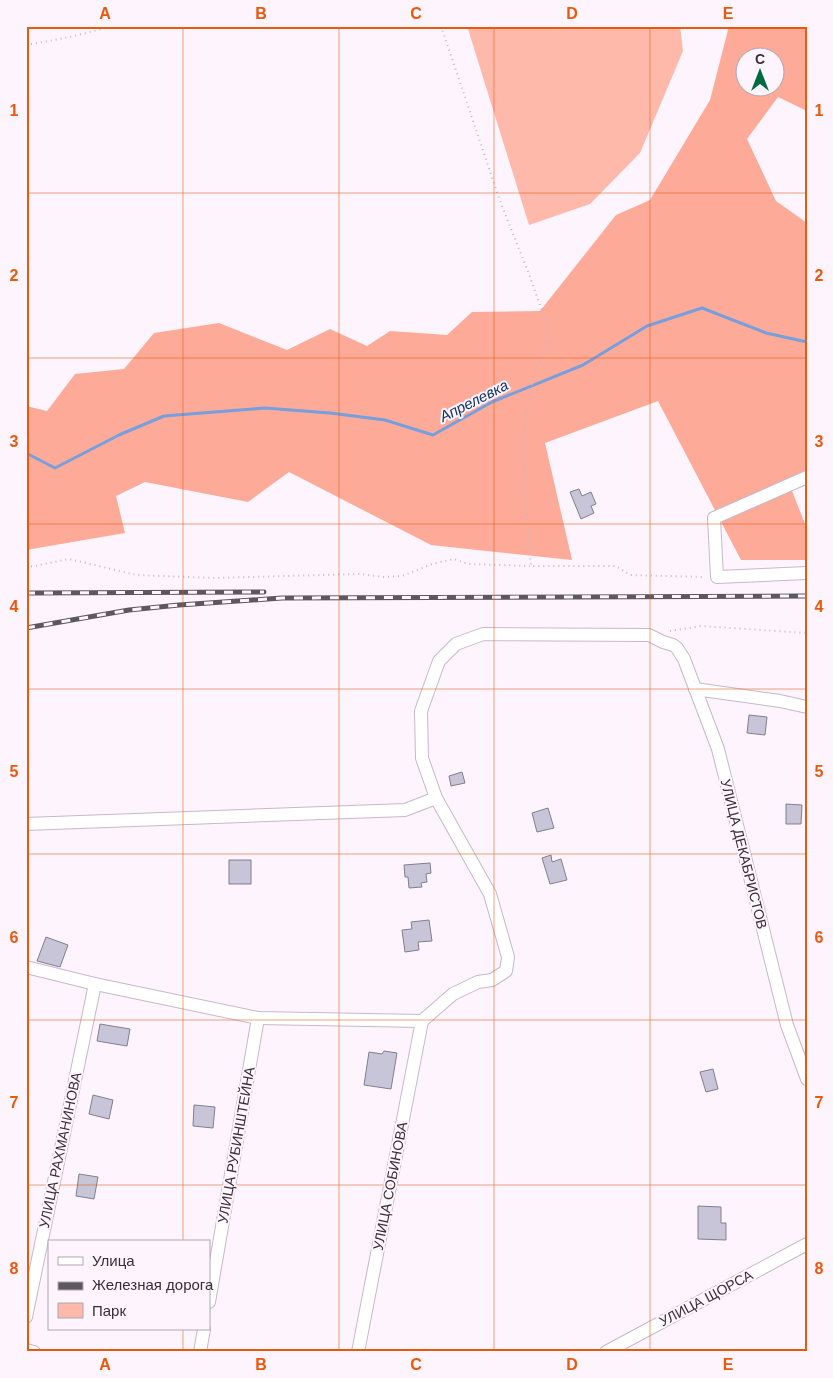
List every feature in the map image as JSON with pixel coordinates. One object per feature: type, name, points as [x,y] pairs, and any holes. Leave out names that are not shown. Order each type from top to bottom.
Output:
[{"type":"street","points":[[807,477],[714,518],[717,577],[807,573]]},
{"type":"street","points":[[26,967],[95,984],[258,1018],[422,1020],[453,994],[478,982],[492,980],[506,971],[508,956],[490,894],[436,798],[422,758],[421,711],[439,661],[456,644],[483,634],[649,635]]},
{"type":"street","name":"УЛИЦА ДЕКАБРИСТОВ","points":[[649,635],[673,645],[684,659],[718,750],[787,1025],[807,1079]]},
{"type":"street","points":[[696,689],[780,701],[807,707]]},
{"type":"street","points":[[26,824],[405,810],[436,798]]},
{"type":"street","name":"УЛИЦА РАХМАНИНОВА","points":[[26,1317],[95,984]]},
{"type":"street","name":"УЛИЦА РУБИНШТЕЙНА","points":[[210,1296],[258,1018]]},
{"type":"street","name":"УЛИЦА СОБИНОВА","points":[[358,1352],[422,1020]]},
{"type":"street","name":"УЛИЦА ЩОРСА","points":[[606,1352],[807,1244]]},
{"type":"street","points":[[200,1352],[204,1330]]},
{"type":"street","points":[[26,1350],[34,1352]]},
{"type":"path","points":[[26,45],[111,26]]},
{"type":"path","points":[[442,26],[500,201],[547,325],[546,351],[535,369],[525,423],[525,500],[530,566]]},
{"type":"path","points":[[26,567],[69,559],[136,575],[214,578],[359,574],[385,577],[402,576],[432,564],[454,559],[468,564],[616,566],[630,575],[717,577]]},
{"type":"path","points":[[649,635],[701,626],[807,633]]},
{"type":"green space","points":[[467,26],[680,26],[683,51],[640,153],[590,204],[529,225]]},
{"type":"shaded area","points":[[729,26],[806,26],[807,111],[780,98],[786,98],[786,48],[736,48],[736,98],[777,98],[747,139],[776,201],[807,223],[807,403],[805,404],[807,409],[807,481],[792,491],[807,529],[807,560],[741,560],[658,401],[545,443],[572,560],[431,545],[289,472],[248,502],[145,482],[116,496],[125,533],[26,550],[26,406],[47,411],[75,374],[124,369],[154,333],[219,323],[287,350],[330,329],[367,346],[390,331],[447,335],[472,312],[540,311],[616,215],[650,200],[710,100]]},
{"type":"building","points":[[579,489],[582,496],[591,492],[596,504],[591,506],[594,513],[581,519],[570,492]]},
{"type":"building","points":[[749,715],[767,717],[765,735],[747,733]]},
{"type":"building","points":[[462,772],[465,783],[451,786],[449,776]]},
{"type":"building","points":[[786,804],[802,805],[801,824],[786,824]]},
{"type":"building","points":[[548,808],[554,828],[537,832],[532,813]]},
{"type":"building","points":[[551,855],[552,862],[561,859],[567,880],[550,884],[542,858]]},
{"type":"building","points":[[229,860],[251,860],[251,884],[229,884]]},
{"type":"building","points":[[430,863],[431,873],[426,874],[427,882],[421,883],[422,887],[409,888],[408,877],[405,877],[404,865]]},
{"type":"building","points":[[429,920],[432,941],[418,942],[419,950],[405,952],[402,930],[412,929],[411,922]]},
{"type":"building","points":[[46,937],[68,945],[60,967],[37,961]]},
{"type":"building","points":[[100,1024],[130,1029],[127,1046],[97,1041]]},
{"type":"building","points":[[384,1051],[397,1053],[391,1089],[364,1085],[369,1052],[382,1054]]},
{"type":"building","points":[[713,1069],[718,1089],[706,1092],[700,1072]]},
{"type":"building","points":[[93,1095],[113,1100],[109,1119],[89,1114]]},
{"type":"building","points":[[194,1105],[215,1107],[213,1128],[193,1126]]},
{"type":"building","points":[[79,1174],[98,1177],[94,1199],[76,1196]]},
{"type":"building","points":[[698,1206],[721,1207],[721,1223],[726,1223],[726,1240],[698,1239]]},
{"type":"waterway","name":"Апрелевка","points":[[26,453],[55,468],[119,435],[164,416],[265,408],[385,420],[433,435],[492,402],[583,365],[647,326],[702,308],[766,333],[807,342]]},
{"type":"railway","points":[[26,593],[264,592]]},
{"type":"railway","points":[[26,628],[129,610],[282,598],[807,596]]}]
